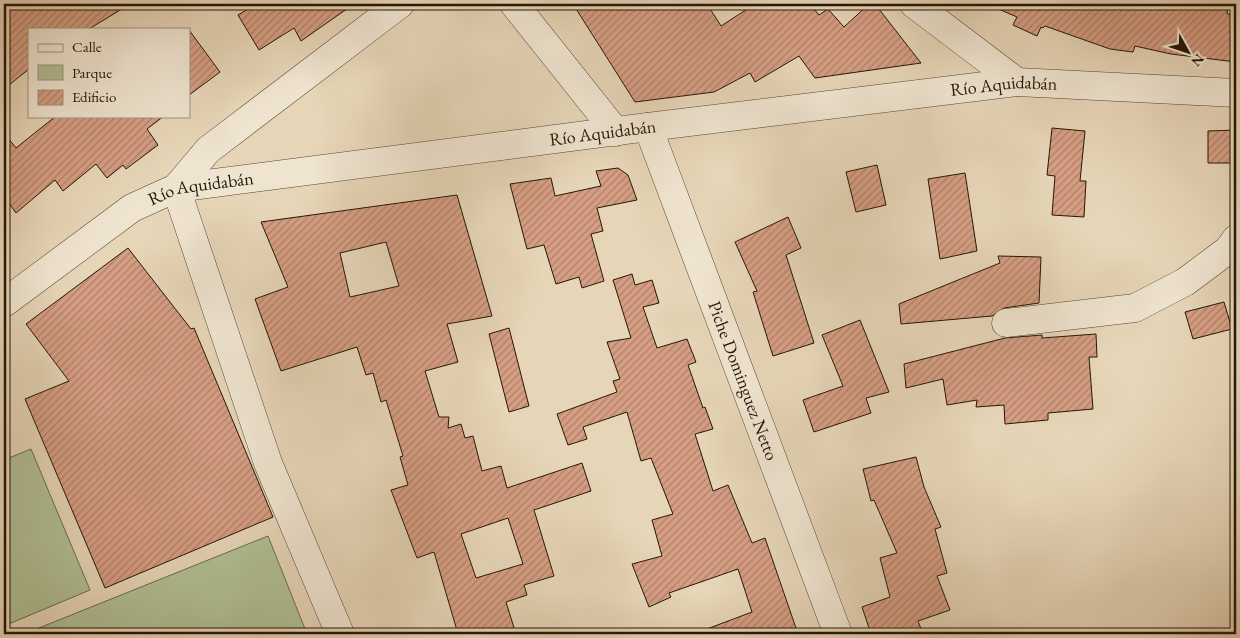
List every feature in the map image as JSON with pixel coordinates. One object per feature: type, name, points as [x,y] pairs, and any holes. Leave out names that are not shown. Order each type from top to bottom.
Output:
[{"type":"street","points":[[340,634],[268,463],[176,188],[208,150],[400,4]]},
{"type":"street","points":[[514,4],[616,132]]},
{"type":"street","points":[[914,4],[1017,82]]},
{"type":"street","name":"Río Aquidabán","points":[[4,303],[132,208],[176,188],[1017,82],[1236,93]]},
{"type":"street","name":"Piche Dominguez Netto","points":[[648,127],[838,634]]},
{"type":"street","points":[[1006,323],[1134,308],[1185,282],[1228,250],[1236,240]]},
{"type":"green space","points":[[31,449],[90,590],[4,626],[4,460]]},
{"type":"green space","points":[[268,536],[307,634],[24,634]]},
{"type":"building","points":[[4,4],[130,4],[91,28],[28,28],[28,70],[4,89]]},
{"type":"building","points":[[256,4],[354,4],[301,41],[294,28],[259,50],[238,15]]},
{"type":"building","points":[[573,4],[707,4],[721,26],[755,4],[810,4],[819,15],[828,9],[844,27],[869,4],[875,4],[921,63],[815,78],[799,56],[755,82],[750,73],[714,92],[635,102]]},
{"type":"building","points":[[987,4],[1228,4],[1227,14],[1236,14],[1236,62],[1171,54],[1135,46],[1133,52],[1110,49],[1045,26],[1041,27],[1037,36],[1013,25],[1017,17]]},
{"type":"building","points":[[190,31],[220,72],[190,94]]},
{"type":"building","points":[[54,118],[161,118],[147,129],[158,145],[126,169],[123,165],[107,178],[96,164],[63,191],[55,180],[16,213],[4,196],[4,133],[16,148]]},
{"type":"building","points":[[1052,128],[1085,131],[1080,181],[1086,181],[1084,217],[1052,215],[1055,176],[1047,175]]},
{"type":"building","points":[[1236,130],[1236,163],[1208,163],[1208,131]]},
{"type":"building","points":[[877,165],[886,205],[856,212],[846,172]]},
{"type":"building","points":[[618,168],[628,175],[637,200],[597,208],[603,231],[591,234],[604,281],[582,288],[579,277],[556,284],[544,245],[527,249],[510,184],[551,178],[555,196],[601,186],[596,171]]},
{"type":"building","points":[[965,173],[977,251],[940,259],[928,179]]},
{"type":"building","points":[[457,195],[492,316],[447,324],[458,362],[425,371],[439,417],[449,417],[448,428],[461,424],[465,438],[473,436],[482,471],[501,466],[507,488],[582,463],[591,491],[534,510],[554,576],[524,585],[527,595],[506,602],[516,634],[458,634],[434,552],[417,558],[391,490],[408,485],[400,457],[403,456],[386,400],[381,402],[373,373],[366,375],[357,347],[281,371],[255,299],[288,287],[261,222]],"holes":[[[386,242],[399,286],[350,297],[340,253]],[[508,518],[523,564],[476,578],[461,534]]]},
{"type":"building","points":[[788,217],[801,248],[786,255],[814,343],[773,356],[753,292],[757,291],[735,242]]},
{"type":"building","points":[[128,248],[191,329],[194,328],[273,517],[105,588],[25,399],[69,381],[26,324]]},
{"type":"building","points":[[998,256],[1041,257],[1039,303],[1004,308],[992,316],[901,324],[899,304],[1000,263]]},
{"type":"building","points":[[632,274],[635,285],[652,280],[659,303],[643,307],[657,348],[687,339],[696,362],[688,365],[703,408],[705,407],[713,429],[695,434],[713,491],[728,485],[752,543],[765,538],[798,634],[700,634],[699,632],[752,612],[738,569],[669,593],[671,597],[649,607],[632,564],[662,556],[652,520],[673,514],[651,458],[641,461],[627,412],[583,427],[587,439],[568,445],[557,414],[617,392],[613,381],[620,379],[607,342],[631,338],[613,280]]},
{"type":"building","points":[[1224,302],[1232,329],[1193,339],[1185,312]]},
{"type":"building","points":[[860,320],[889,392],[866,398],[871,413],[814,432],[803,400],[843,386],[822,335]]},
{"type":"building","points":[[509,328],[529,406],[509,412],[489,334]]},
{"type":"building","points":[[1096,334],[1097,357],[1089,357],[1093,409],[1048,413],[1048,420],[1005,424],[1004,405],[976,407],[977,400],[947,405],[943,379],[906,388],[904,364],[1005,338],[1042,335],[1042,338]]},
{"type":"building","points":[[916,457],[924,487],[941,527],[935,529],[947,573],[937,576],[950,610],[918,621],[923,634],[871,634],[862,607],[890,597],[880,558],[897,553],[874,500],[871,501],[863,469]]}]
